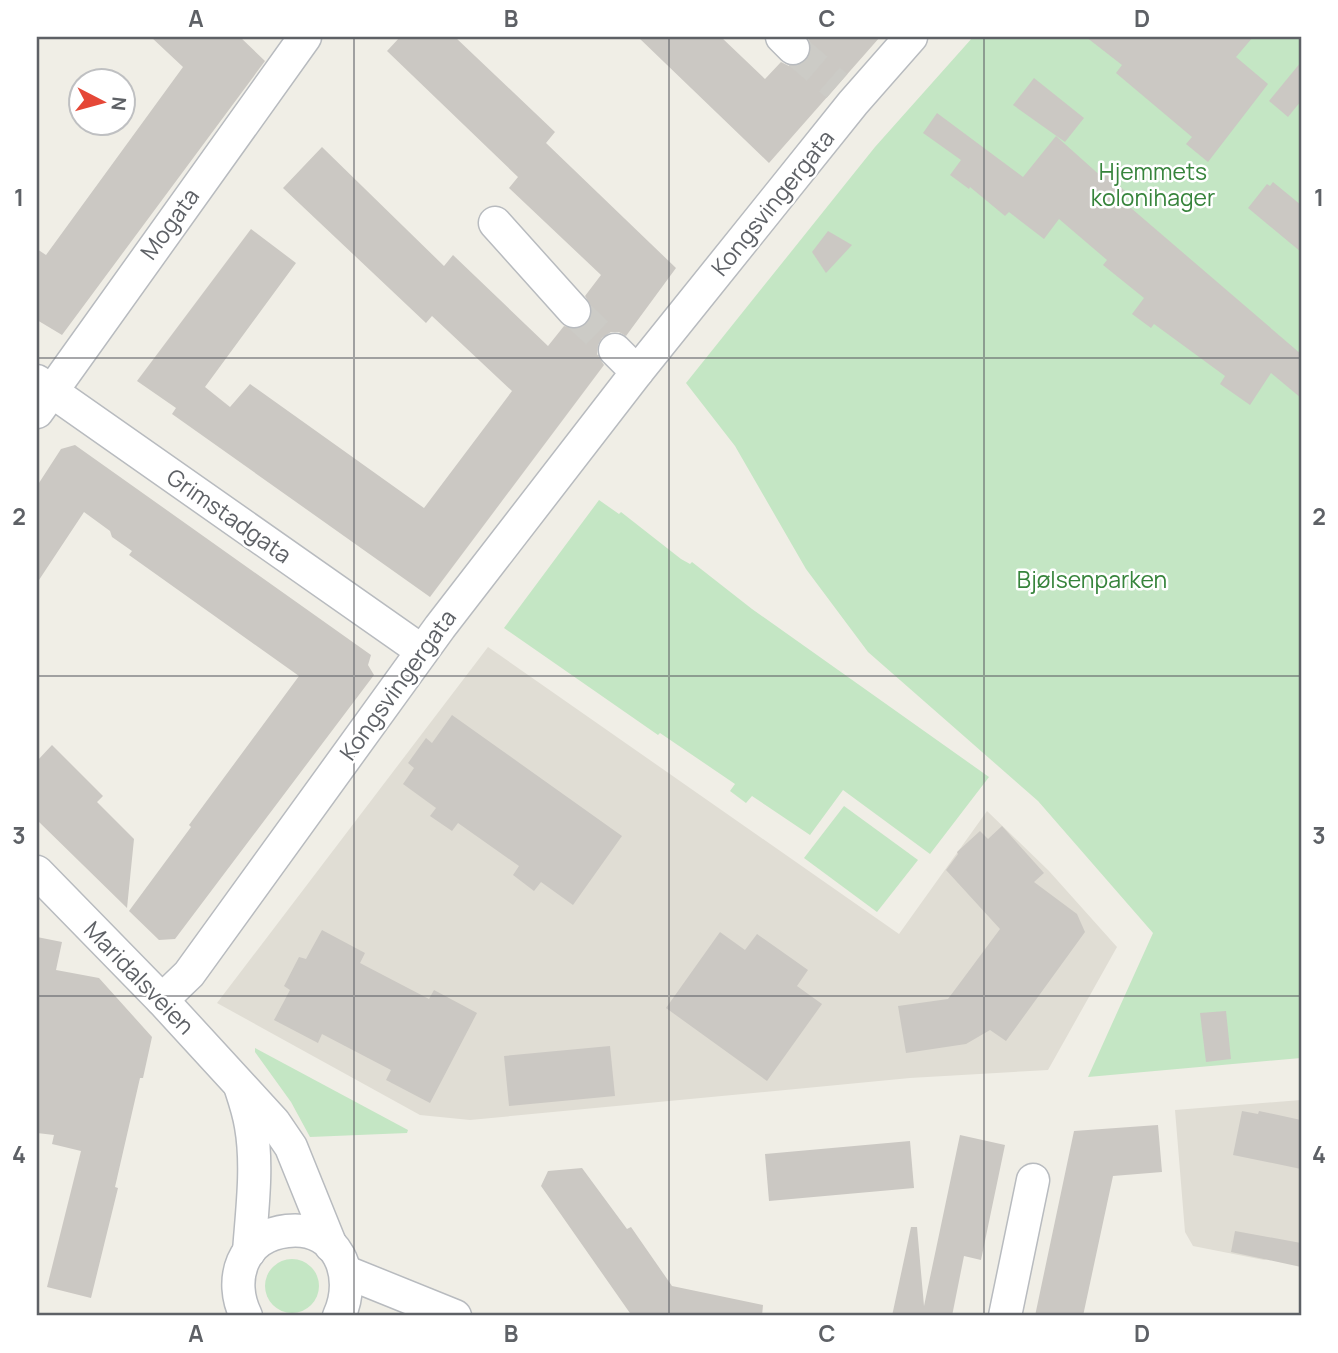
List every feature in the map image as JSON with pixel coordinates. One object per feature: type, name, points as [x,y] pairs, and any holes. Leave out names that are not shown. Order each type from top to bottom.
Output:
[{"type":"street","name":"Kongsvingergata","points":[[162,1000],[189,974],[422,651],[626,360],[845,94],[911,37]]},
{"type":"street","name":"Mogata","points":[[42,394],[301,38]]},
{"type":"street","points":[[495,223],[574,311]]},
{"type":"street","name":"Grimstadgata","points":[[42,394],[422,651]]},
{"type":"street","name":"Maridalsveien","points":[[37,872],[162,1000],[274,1122],[291,1147],[339,1259]]},
{"type":"street","name":"Maridalsveien","points":[[236,1308],[241,1264],[248,1252],[253,1196],[251,1126],[240,1084]]},
{"type":"street","points":[[1005,1316],[1032,1180]]},
{"type":"street","points":[[248,1252],[273,1233],[304,1231],[319,1237],[339,1259],[455,1316]]},
{"type":"street","points":[[338,1316],[345,1303],[348,1287],[339,1259]]},
{"type":"shaded area","points":[[488,647],[899,934],[987,811],[1049,871],[1117,947],[1048,1070],[910,1078],[470,1120],[420,1115],[217,1003]]},
{"type":"shaded area","points":[[1301,1100],[1299,1262],[1276,1256],[1264,1260],[1193,1246],[1185,1232],[1175,1110]]},
{"type":"green space","name":"Bjølsenparken","points":[[973,37],[1301,37],[1301,1058],[1088,1077],[1153,933],[1038,801],[868,652],[806,569],[735,446],[686,383],[875,147]]},
{"type":"green space","points":[[599,500],[619,514],[621,512],[681,559],[690,564],[692,562],[752,609],[989,777],[930,854],[843,790],[810,835],[752,796],[746,803],[730,791],[735,784],[660,733],[658,735],[504,628]]},
{"type":"green space","points":[[844,806],[918,860],[877,912],[804,858]]},
{"type":"green space","points":[[255,1048],[408,1130],[407,1133],[310,1137],[291,1102],[255,1052]]},
{"type":"green space","points":[[292,1259],[311,1267],[319,1286],[311,1305],[292,1313],[273,1305],[265,1286],[273,1267]]},
{"type":"building","points":[[151,37],[240,37],[265,61],[62,335],[37,320],[37,249],[46,255],[133,136],[136,136],[136,131],[183,67]]},
{"type":"building","points":[[400,37],[455,37],[555,132],[546,143],[676,268],[626,336],[611,332],[602,338],[597,354],[604,365],[430,597],[172,414],[176,408],[137,381],[251,229],[296,263],[205,387],[230,407],[250,384],[424,508],[512,391],[432,316],[426,323],[283,188],[322,147],[444,266],[453,255],[548,346],[564,326],[577,329],[587,324],[592,308],[585,296],[601,275],[509,188],[518,177],[387,51]]},
{"type":"building","points":[[638,37],[721,37],[765,79],[781,62],[797,66],[806,60],[811,52],[807,37],[880,37],[769,163]]},
{"type":"building","points":[[1086,37],[1253,37],[1236,57],[1268,84],[1208,162],[1186,144],[1192,137],[1116,73],[1122,65]]},
{"type":"building","points":[[1301,62],[1301,101],[1288,117],[1269,101]]},
{"type":"building","points":[[1034,78],[1084,118],[1065,142],[1013,105]]},
{"type":"building","points":[[937,113],[1023,177],[1056,136],[1103,178],[1107,174],[1127,193],[1124,202],[1301,354],[1301,398],[1271,373],[1250,405],[1220,384],[1225,376],[1154,324],[1151,328],[1132,314],[1144,298],[1103,265],[1107,260],[1059,219],[1044,239],[1009,212],[1005,216],[970,187],[969,189],[950,175],[961,160],[923,133]]},
{"type":"building","points":[[1273,182],[1301,205],[1301,252],[1248,208],[1267,184],[1270,186]]},
{"type":"building","points":[[828,231],[852,245],[826,273],[812,252]]},
{"type":"building","points":[[75,445],[371,655],[368,665],[374,675],[175,939],[159,940],[129,911],[299,676],[129,555],[132,551],[84,512],[37,583],[37,486],[61,449]]},
{"type":"building","points":[[452,715],[622,836],[573,905],[541,882],[534,891],[513,875],[519,866],[458,823],[452,831],[430,816],[436,808],[403,784],[414,768],[408,763],[426,738],[432,743]]},
{"type":"building","points":[[52,745],[103,796],[97,802],[134,839],[127,908],[37,820],[37,761]]},
{"type":"building","points":[[1002,826],[1044,873],[1034,882],[1077,914],[1085,932],[1006,1041],[990,1030],[966,1044],[906,1053],[898,1006],[948,999],[1000,929],[946,870],[957,852],[980,831],[988,839]]},
{"type":"building","points":[[322,930],[365,953],[360,963],[429,999],[434,990],[477,1013],[430,1103],[386,1080],[391,1070],[322,1034],[318,1043],[274,1020],[290,990],[284,986],[299,957],[306,959]]},
{"type":"building","points":[[720,932],[745,950],[757,934],[808,970],[797,986],[822,1004],[767,1081],[666,1008]]},
{"type":"building","points":[[37,937],[62,942],[56,970],[99,978],[152,1037],[143,1078],[140,1078],[115,1187],[118,1188],[91,1298],[47,1287],[81,1151],[52,1144],[54,1135],[37,1133]]},
{"type":"building","points":[[1226,1011],[1231,1059],[1206,1062],[1200,1013]]},
{"type":"building","points":[[610,1046],[615,1096],[509,1106],[504,1056]]},
{"type":"building","points":[[1242,1111],[1258,1114],[1259,1111],[1301,1120],[1301,1169],[1233,1155]]},
{"type":"building","points":[[1158,1125],[1162,1172],[1113,1176],[1083,1316],[1035,1316],[1074,1131]]},
{"type":"building","points":[[960,1135],[1005,1145],[981,1260],[964,1256],[952,1316],[892,1316],[911,1227],[917,1227],[924,1306]]},
{"type":"building","points":[[910,1141],[914,1188],[769,1201],[765,1154]]},
{"type":"building","points":[[582,1168],[627,1229],[631,1227],[672,1286],[763,1305],[762,1316],[632,1316],[541,1186],[548,1171]]},
{"type":"building","points":[[1235,1231],[1301,1243],[1301,1267],[1231,1252]]},
{"type":"tunnel","points":[[793,48],[837,86]]},
{"type":"tunnel","points":[[574,311],[615,350]]},
{"type":"park label","name":"Hjemmets kolonihager","points":[[1153,185]]}]
